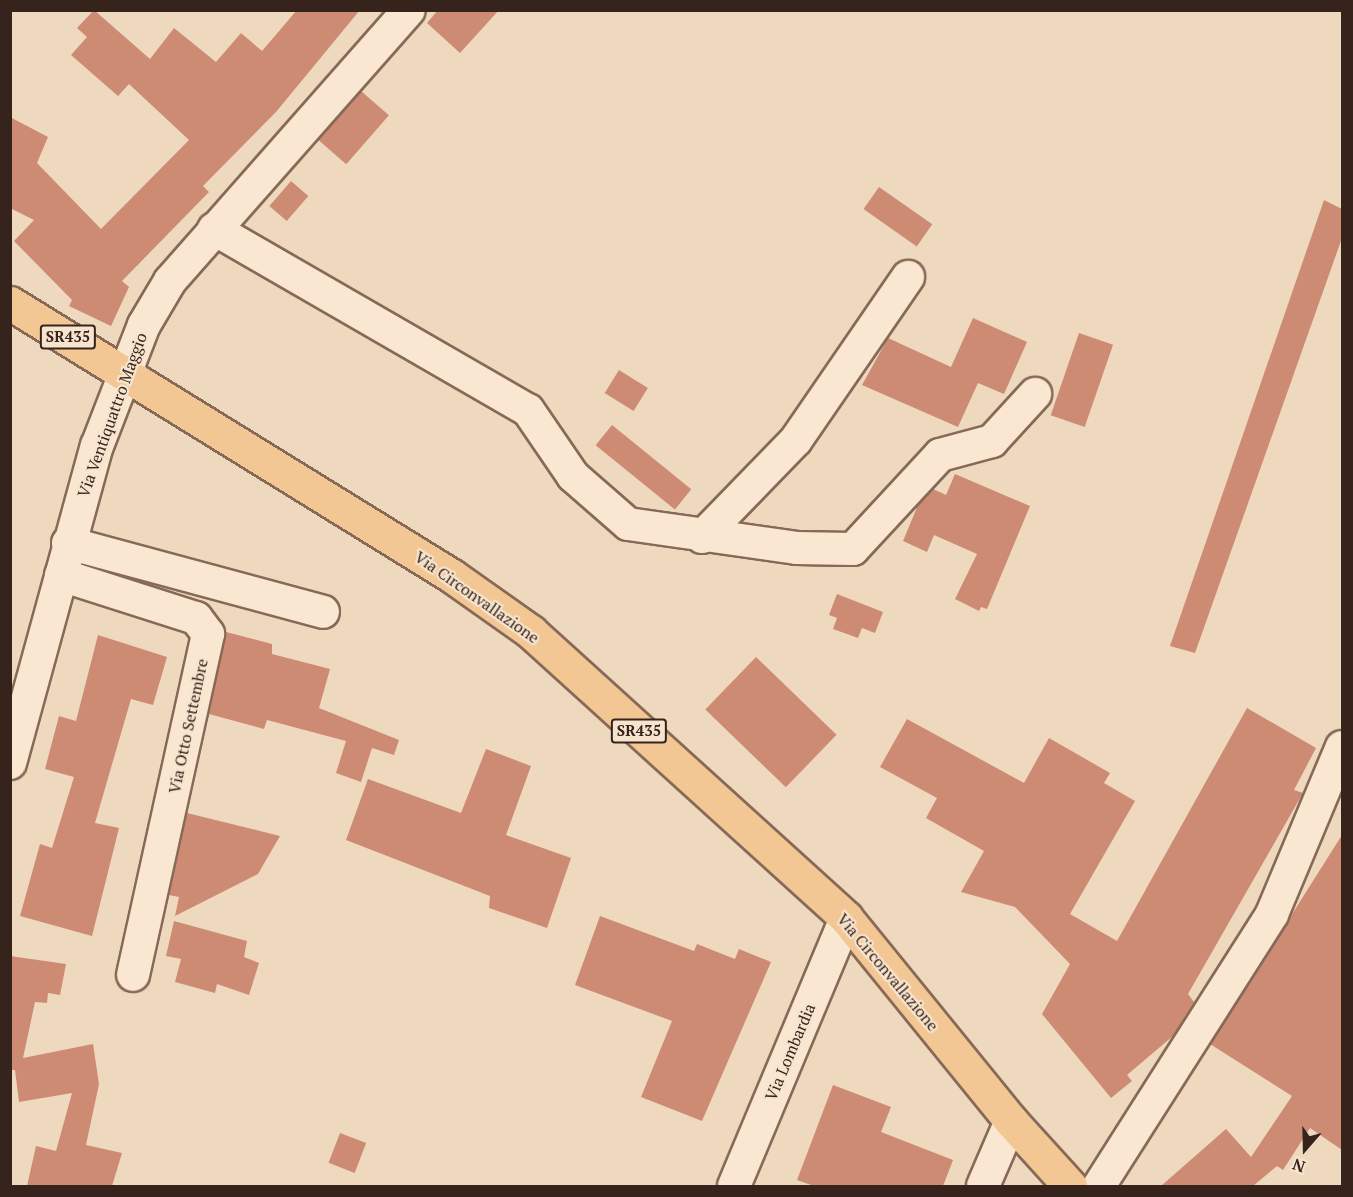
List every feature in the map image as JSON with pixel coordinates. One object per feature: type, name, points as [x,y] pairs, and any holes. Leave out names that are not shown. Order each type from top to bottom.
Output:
[{"type":"main road","name":"Via Circonvallazione","points":[[10,303],[452,576],[531,632],[846,918],[1011,1121],[1070,1186]]},
{"type":"street","name":"Via Ventiquattro Maggio","points":[[10,763],[97,446],[125,373],[156,303],[214,229],[409,10]]},
{"type":"street","points":[[214,229],[528,410],[573,476],[628,524],[702,537],[796,548],[853,549],[940,455],[992,441],[1035,394]]},
{"type":"street","points":[[702,537],[796,440],[908,277]]},
{"type":"street","points":[[69,543],[323,612]]},
{"type":"street","name":"Via Otto Settembre","points":[[62,575],[196,618],[208,634],[133,975]]},
{"type":"street","points":[[1099,1186],[1272,914],[1342,747]]},
{"type":"street","name":"Via Lombardia","points":[[734,1186],[846,918]]},
{"type":"street","points":[[983,1186],[1011,1121]]},
{"type":"building","points":[[94,10],[150,59],[174,28],[216,62],[241,33],[262,51],[297,10],[360,10],[276,112],[203,186],[209,192],[122,281],[129,287],[111,326],[69,306],[72,300],[14,241],[34,220],[10,208],[10,117],[48,137],[37,163],[101,229],[189,140],[129,84],[118,96],[71,55],[87,37],[77,28]]},
{"type":"building","points":[[438,10],[499,10],[460,53],[427,23]]},
{"type":"building","points":[[361,91],[389,115],[346,164],[318,140]]},
{"type":"building","points":[[291,181],[308,196],[287,221],[269,206]]},
{"type":"building","points":[[879,187],[932,224],[917,246],[864,209]]},
{"type":"building","points":[[1324,200],[1342,209],[1342,238],[1195,653],[1170,646]]},
{"type":"building","points":[[973,318],[1027,342],[1004,394],[978,383],[958,427],[862,385],[888,338],[951,367]]},
{"type":"building","points":[[1079,333],[1113,345],[1085,427],[1051,415]]},
{"type":"building","points":[[619,370],[648,388],[634,411],[605,393]]},
{"type":"building","points":[[612,425],[691,489],[675,509],[596,445]]},
{"type":"building","points":[[955,474],[1030,506],[987,609],[981,607],[979,611],[955,599],[977,554],[934,535],[927,552],[903,541],[918,505],[933,489],[946,495]]},
{"type":"building","points":[[837,594],[883,612],[875,633],[862,628],[858,638],[833,629],[837,618],[829,615]]},
{"type":"building","points":[[226,632],[272,644],[272,654],[330,669],[319,708],[399,740],[394,755],[372,748],[361,782],[336,773],[346,741],[267,720],[264,729],[209,714]]},
{"type":"building","points":[[98,635],[167,657],[153,705],[131,699],[95,823],[119,828],[92,936],[20,916],[40,844],[52,848],[74,777],[45,769],[59,716],[76,721]]},
{"type":"building","points":[[756,657],[837,735],[786,787],[705,710]]},
{"type":"building","points":[[1247,708],[1316,748],[1294,790],[1303,793],[1188,994],[1194,1002],[1173,1036],[1127,1075],[1132,1081],[1111,1098],[1042,1014],[1070,964],[1015,907],[961,892],[984,851],[926,818],[937,798],[880,767],[907,719],[1024,783],[1049,738],[1110,773],[1104,783],[1135,801],[1070,914],[1117,941]]},
{"type":"building","points":[[486,749],[531,766],[506,835],[571,858],[547,928],[489,908],[490,896],[346,840],[368,779],[461,813]]},
{"type":"building","points":[[187,813],[280,836],[258,874],[175,916],[179,897],[169,895]]},
{"type":"building","points":[[1342,835],[1342,1150],[1310,1128],[1283,1170],[1277,1166],[1253,1186],[1161,1186],[1226,1129],[1251,1157],[1292,1096],[1210,1044]]},
{"type":"building","points":[[600,916],[694,951],[697,944],[735,959],[739,949],[771,962],[702,1121],[641,1097],[672,1021],[575,985]]},
{"type":"building","points":[[174,921],[247,941],[244,957],[259,963],[249,995],[217,984],[215,993],[175,982],[181,959],[166,956]]},
{"type":"building","points":[[10,956],[66,964],[60,995],[48,993],[47,1003],[35,1002],[23,1058],[93,1044],[99,1084],[86,1145],[122,1153],[112,1186],[27,1186],[36,1146],[56,1151],[72,1093],[19,1102],[15,1070],[10,1070]]},
{"type":"building","points":[[833,1085],[891,1107],[881,1132],[953,1160],[943,1186],[814,1186],[797,1180]]},
{"type":"building","points":[[340,1133],[366,1143],[355,1173],[329,1163]]}]
